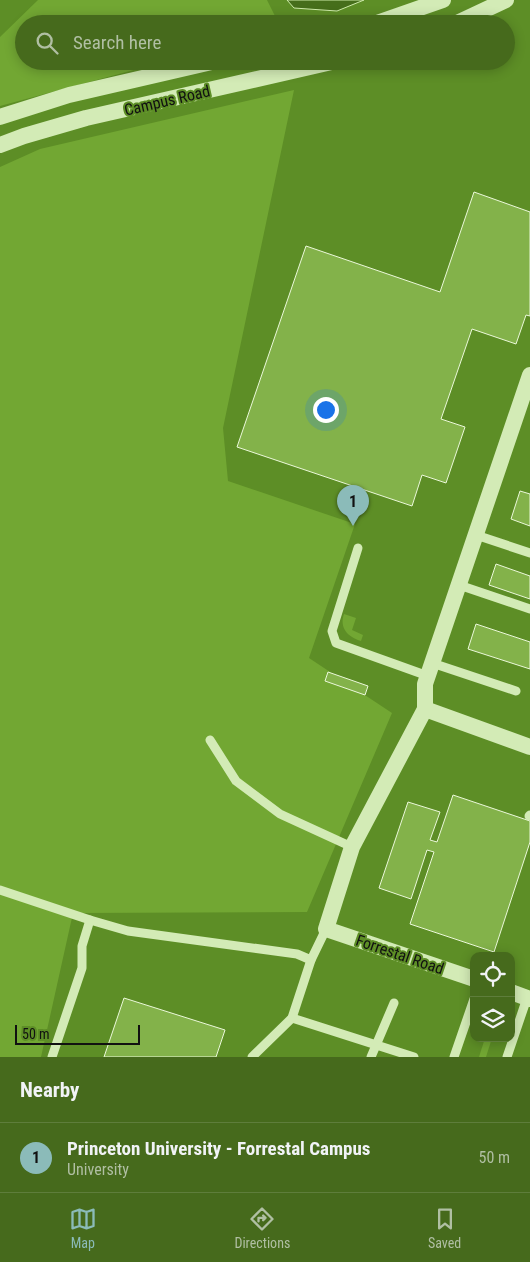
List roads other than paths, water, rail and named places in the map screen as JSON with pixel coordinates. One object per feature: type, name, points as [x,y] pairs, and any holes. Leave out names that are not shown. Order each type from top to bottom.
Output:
[{"type":"street","points":[[400,15],[443,0]]},
{"type":"street","points":[[474,15],[506,0]]},
{"type":"street","name":"Campus Road","points":[[0,117],[69,95],[177,70]]},
{"type":"street","name":"Campus Road","points":[[0,145],[86,118],[297,70]]},
{"type":"street","points":[[326,929],[352,847],[425,709],[425,684],[530,375]]},
{"type":"street","points":[[425,709],[530,747]]},
{"type":"street","name":"Forrestal Road","points":[[326,929],[470,978]]},
{"type":"street","points":[[515,993],[529,998]]},
{"type":"lane","points":[[476,535],[530,554]]},
{"type":"lane","points":[[358,548],[332,631],[336,643],[516,691]]},
{"type":"lane","points":[[459,585],[530,609]]},
{"type":"lane","points":[[210,740],[236,781],[243,787],[280,814],[352,847]]},
{"type":"lane","points":[[0,890],[128,931],[297,954],[310,960]]},
{"type":"lane","points":[[52,1057],[82,968],[82,946],[90,920]]},
{"type":"lane","points":[[252,1057],[292,1018],[310,960],[326,929]]},
{"type":"lane","points":[[507,1057],[529,998]]},
{"type":"lane","points":[[371,1057],[394,1003]]},
{"type":"lane","points":[[454,1057],[470,1011]]},
{"type":"lane","points":[[292,1018],[414,1057]]},
{"type":"place","name":"Princeton University - Forrestal Campus","points":[[353,526]]}]
